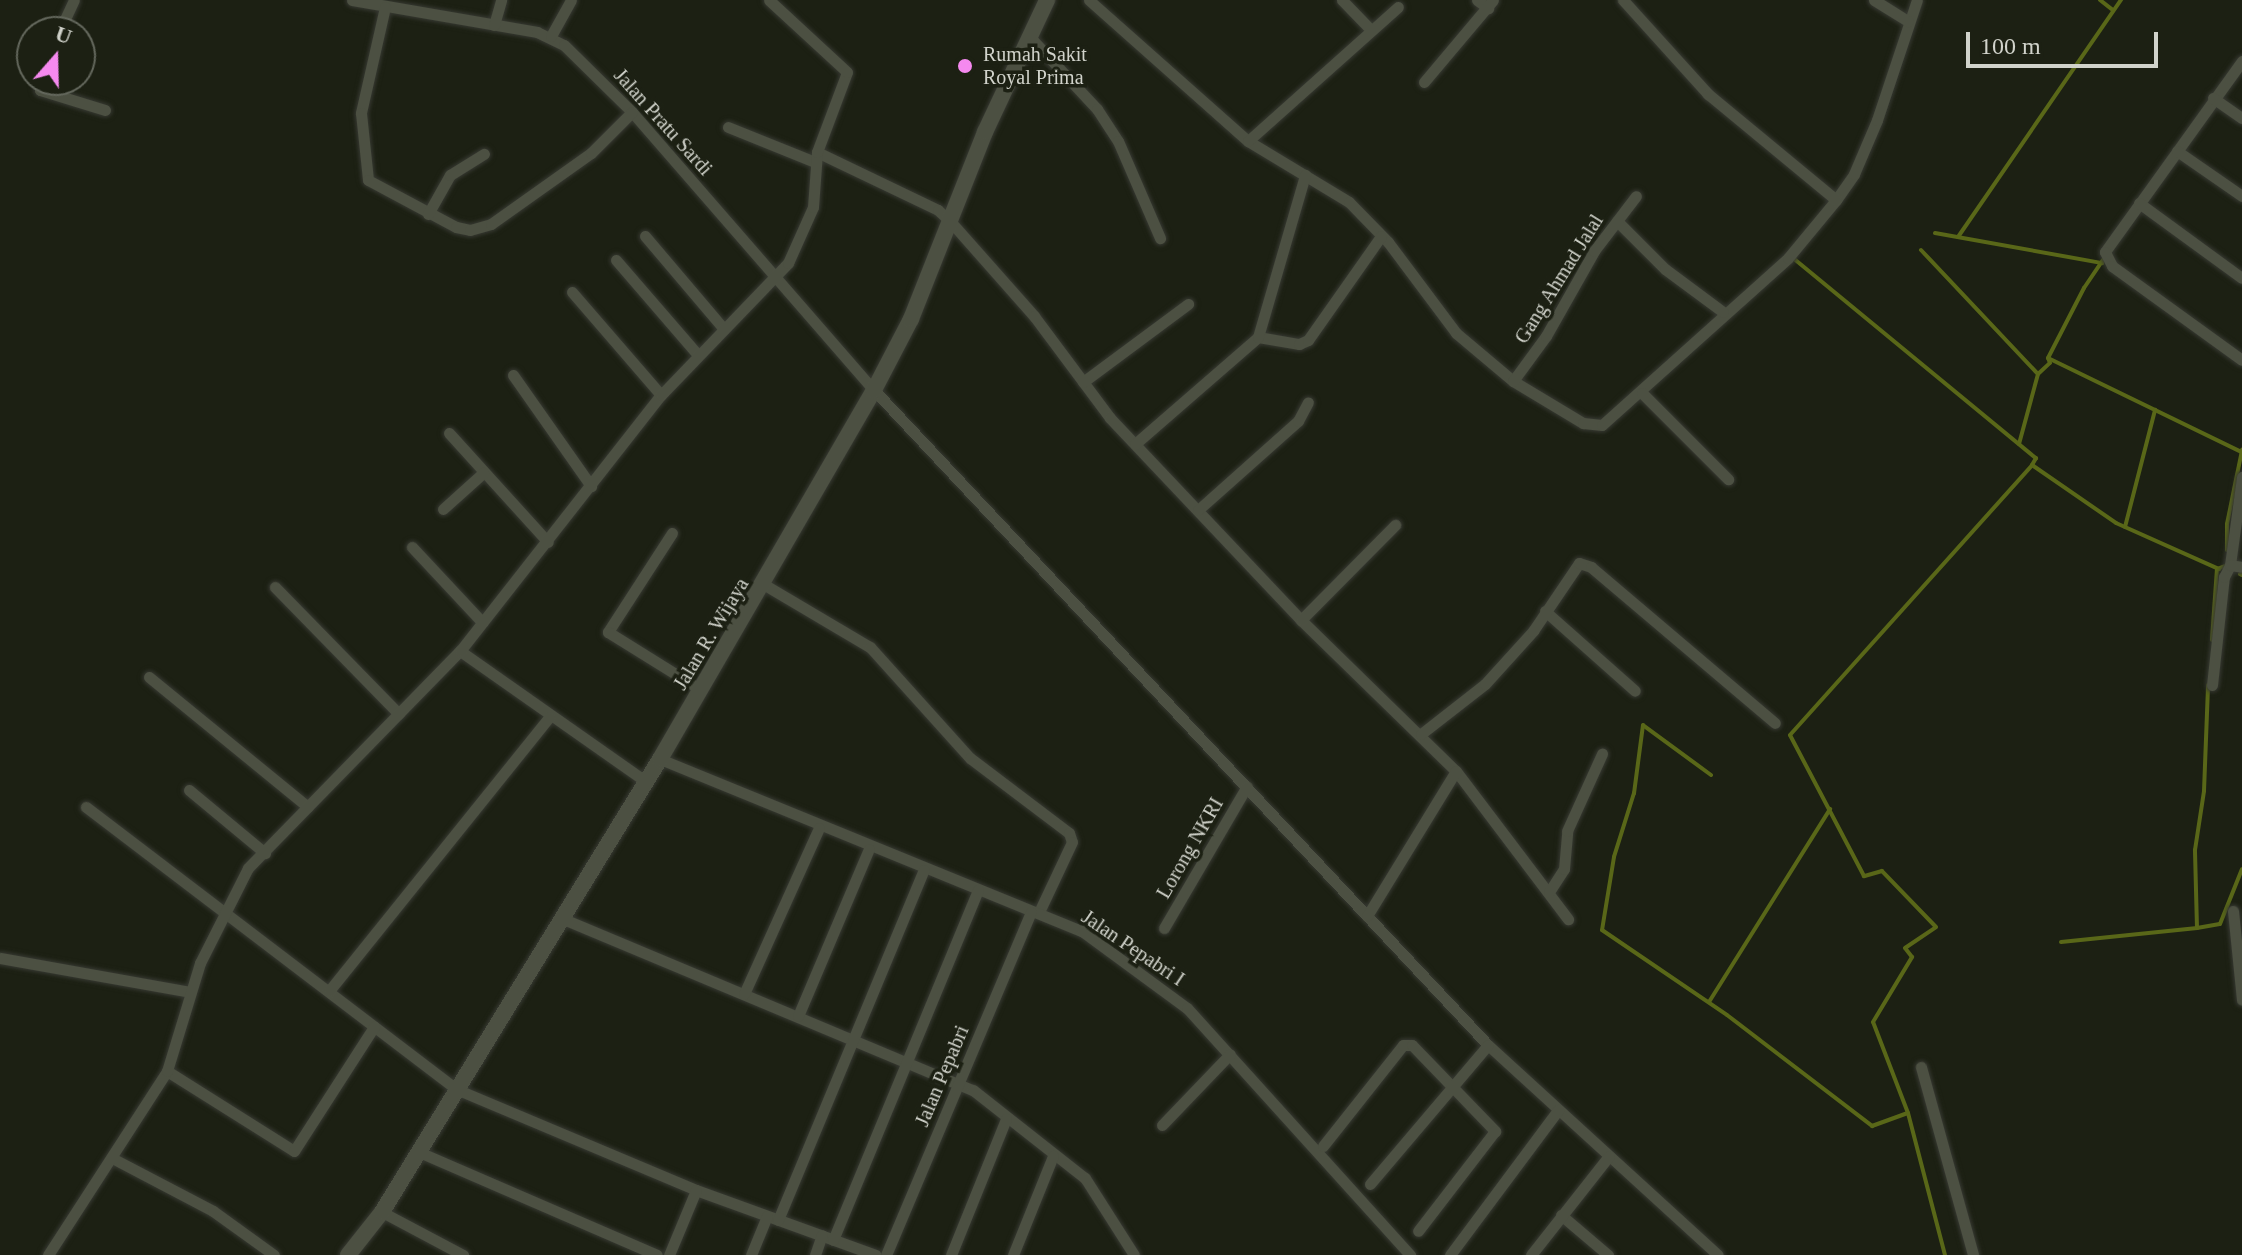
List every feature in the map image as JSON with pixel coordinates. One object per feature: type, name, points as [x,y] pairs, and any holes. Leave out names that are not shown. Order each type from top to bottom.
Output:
[{"type":"street","points":[[352,0],[551,36],[571,0]]},
{"type":"street","points":[[494,25],[501,0]]},
{"type":"street","points":[[48,1255],[167,1071],[190,992],[248,868],[460,651],[661,395],[778,276],[813,207],[816,157],[847,72],[769,0]]},
{"type":"street","name":"Jalan R. Wijaya","points":[[348,1255],[382,1212],[660,759],[765,585],[874,390],[911,319],[950,221],[1047,0]]},
{"type":"street","points":[[1089,0],[1248,141],[1349,202],[1381,236],[1456,333],[1513,381],[1583,423],[1602,425],[1642,393],[1723,312],[1737,307],[1788,258],[1836,200],[1854,174],[1877,120],[1917,0]]},
{"type":"street","points":[[1342,0],[1370,29]]},
{"type":"street","points":[[1424,82],[1491,4],[1477,0]]},
{"type":"street","points":[[1623,0],[1708,94],[1836,200]]},
{"type":"street","points":[[1874,0],[1908,21]]},
{"type":"street","points":[[385,7],[361,113],[366,174],[379,191],[464,230],[491,224],[591,153],[632,112]]},
{"type":"street","points":[[1248,141],[1398,7]]},
{"type":"street","name":"Jalan Pratu Sardi","points":[[551,36],[632,112],[778,276],[874,390],[1488,1045],[1718,1255]]},
{"type":"street","points":[[1029,36],[1111,130],[1160,238]]},
{"type":"street","points":[[2242,61],[2105,252],[2107,261],[2242,360]]},
{"type":"street","points":[[60,96],[105,110]]},
{"type":"street","points":[[2213,98],[2242,118]]},
{"type":"street","points":[[728,127],[816,157],[938,210],[950,221],[1135,444],[1301,620],[1456,771],[1568,919]]},
{"type":"street","points":[[2177,151],[2242,196]]},
{"type":"street","points":[[428,214],[442,184],[484,154]]},
{"type":"street","points":[[1135,444],[1258,337],[1305,175]]},
{"type":"street","name":"Gang Ahmad Jalal","points":[[1513,381],[1636,196]]},
{"type":"street","points":[[2139,203],[2242,278]]},
{"type":"street","points":[[1617,221],[1665,269],[1723,312]]},
{"type":"street","points":[[645,236],[724,329]]},
{"type":"street","points":[[1258,337],[1299,344],[1308,340],[1381,236]]},
{"type":"street","points":[[616,260],[698,355]]},
{"type":"street","points":[[572,292],[661,395]]},
{"type":"street","points":[[1083,382],[1188,304]]},
{"type":"street","points":[[513,375],[591,486]]},
{"type":"street","points":[[1642,393],[1728,479]]},
{"type":"street","points":[[1198,510],[1298,421],[1308,402]]},
{"type":"street","points":[[449,433],[548,542]]},
{"type":"street","points":[[443,509],[483,473]]},
{"type":"street","points":[[2212,685],[2221,586],[2236,566],[2242,477]]},
{"type":"street","points":[[1301,620],[1395,525]]},
{"type":"street","points":[[672,533],[608,632],[701,690]]},
{"type":"street","points":[[412,547],[482,622]]},
{"type":"street","points":[[1421,734],[1485,684],[1545,611],[1574,567],[1591,567],[1775,723]]},
{"type":"street","name":"Jalan Pepabri","points":[[765,585],[870,647],[970,758],[1069,833],[1072,842],[1035,912],[886,1255]]},
{"type":"street","points":[[275,587],[399,714]]},
{"type":"street","points":[[1545,611],[1635,691]]},
{"type":"street","points":[[460,651],[549,717],[645,781]]},
{"type":"street","points":[[149,677],[308,807]]},
{"type":"street","points":[[329,991],[549,717]]},
{"type":"street","points":[[1549,892],[1564,869],[1567,831],[1602,754]]},
{"type":"street","name":"Jalan Pepabri I","points":[[660,759],[869,849],[1082,931],[1168,991],[1230,1054],[1410,1255]]},
{"type":"street","points":[[1367,916],[1456,771]]},
{"type":"street","name":"Lorong NKRI","points":[[1164,928],[1247,786]]},
{"type":"street","points":[[189,790],[265,853]]},
{"type":"street","points":[[86,807],[226,910],[456,1089],[696,1190],[871,1254]]},
{"type":"street","points":[[744,994],[819,828]]},
{"type":"street","points":[[798,1016],[869,849]]},
{"type":"street","points":[[751,1255],[772,1218],[924,870]]},
{"type":"street","points":[[815,1255],[828,1238],[907,1063],[978,890]]},
{"type":"street","points":[[2233,911],[2242,1000]]},
{"type":"street","points":[[561,918],[959,1082],[1090,1184],[1134,1255]]},
{"type":"street","points":[[0,958],[190,992]]},
{"type":"street","points":[[167,1071],[294,1151],[374,1027]]},
{"type":"street","points":[[1323,1146],[1404,1043],[1451,1083],[1495,1131],[1418,1231]]},
{"type":"street","points":[[1370,1184],[1451,1083],[1488,1045]]},
{"type":"street","points":[[1162,1125],[1230,1054]]},
{"type":"street","points":[[1921,1067],[1973,1255]]},
{"type":"street","points":[[1450,1255],[1558,1110]]},
{"type":"street","points":[[951,1255],[1006,1119]]},
{"type":"street","points":[[419,1152],[657,1255]]},
{"type":"street","points":[[1013,1255],[1053,1156]]},
{"type":"street","points":[[1531,1255],[1609,1156]]},
{"type":"street","points":[[112,1158],[213,1211],[274,1255]]},
{"type":"street","points":[[669,1255],[696,1190]]},
{"type":"street","points":[[382,1212],[463,1255]]},
{"type":"street","points":[[1561,1215],[1608,1255]]},
{"type":"waterway","points":[[2100,0],[2113,10]]},
{"type":"waterway","points":[[1958,237],[2121,0]]},
{"type":"waterway","points":[[1935,233],[2102,263]]},
{"type":"waterway","points":[[1921,250],[2038,374]]},
{"type":"waterway","points":[[1793,258],[2036,458],[2032,465],[2116,523],[2219,569]]},
{"type":"waterway","points":[[2019,444],[2038,374],[2050,363],[2048,358],[2084,288],[2103,260]]},
{"type":"waterway","points":[[2048,358],[2242,452]]},
{"type":"waterway","points":[[2125,527],[2155,410]]},
{"type":"waterway","points":[[2227,550],[2227,524],[2242,450]]},
{"type":"waterway","points":[[1711,775],[1643,725],[1634,793],[1614,857],[1602,930],[1727,1015],[1872,1126],[1908,1113],[1873,1022],[1912,957],[1905,948],[1936,927],[1882,871],[1864,876],[1790,735],[2032,465]]},
{"type":"waterway","points":[[2212,640],[2217,569],[2225,566]]},
{"type":"waterway","points":[[2061,942],[2197,928],[2195,850],[2204,791],[2208,685]]},
{"type":"waterway","points":[[1709,1002],[1830,809]]},
{"type":"waterway","points":[[2197,928],[2220,924],[2242,869]]},
{"type":"waterway","points":[[1908,1113],[1945,1255]]},
{"type":"place","name":"Rumah Sakit Royal Prima","points":[[965,66]]}]
